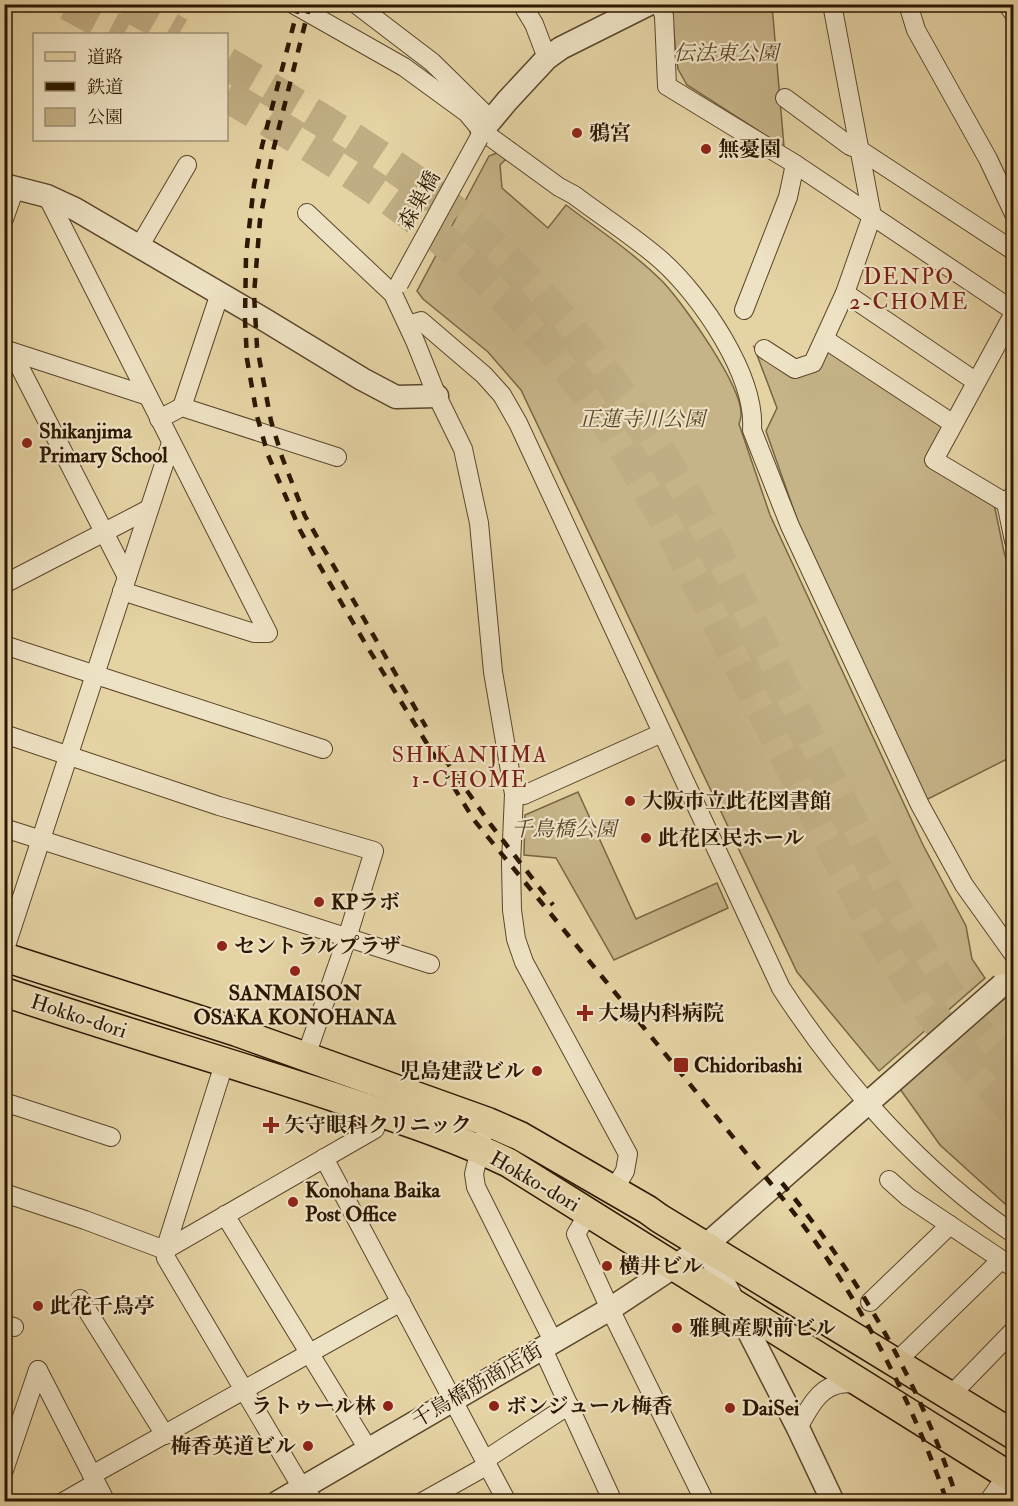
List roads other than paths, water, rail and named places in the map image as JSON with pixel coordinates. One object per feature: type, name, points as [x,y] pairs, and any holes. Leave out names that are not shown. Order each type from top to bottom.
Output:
[{"type":"main road","name":"Hokko-dori","points":[[4,957],[237,1032],[488,1122],[520,1136],[648,1210],[950,1396],[1009,1425]]},
{"type":"main road","name":"Hokko-dori","points":[[4,992],[380,1112],[480,1149],[509,1163],[589,1212],[1010,1477]]},
{"type":"street","points":[[293,4],[404,67],[467,113],[484,130],[559,187],[574,195],[662,261],[702,306],[726,343],[743,380],[754,413],[752,430],[790,526],[920,805],[964,885],[1014,955]]},
{"type":"street","points":[[356,4],[432,62],[484,130]]},
{"type":"street","points":[[522,4],[534,24],[547,58]]},
{"type":"street","points":[[484,130],[547,58],[561,48],[650,4]]},
{"type":"street","points":[[660,4],[664,16],[667,86],[795,164],[1014,312],[934,460],[1010,499],[1014,541]]},
{"type":"street","points":[[764,349],[795,369],[813,363],[845,293],[872,216],[832,4]]},
{"type":"street","points":[[908,4],[916,30],[988,159],[1014,213]]},
{"type":"street","points":[[1007,4],[1014,14]]},
{"type":"street","points":[[785,98],[850,146],[860,150],[1014,251]]},
{"type":"street","name":"森巣橋","points":[[396,289],[484,130]]},
{"type":"street","points":[[744,310],[788,197],[795,164]]},
{"type":"street","points":[[139,247],[188,165]]},
{"type":"street","points":[[4,219],[10,187],[47,196],[75,209],[396,397],[437,396]]},
{"type":"street","points":[[8,351],[104,532],[125,584],[254,633],[268,633],[47,196]]},
{"type":"street","points":[[307,213],[396,289],[437,396],[463,449],[479,523],[493,672],[514,794],[511,864],[512,910],[516,939],[524,962],[628,1154],[625,1171],[613,1191]]},
{"type":"street","points":[[182,407],[219,293]]},
{"type":"street","points":[[845,293],[975,381]]},
{"type":"street","points":[[408,325],[421,321],[484,375],[502,395],[518,423],[781,988],[820,1044],[876,1095],[902,1142],[963,1195],[1014,1234]]},
{"type":"street","points":[[825,340],[952,423]]},
{"type":"street","points":[[8,351],[148,396]]},
{"type":"street","points":[[159,418],[182,407],[337,457]]},
{"type":"street","points":[[4,951],[171,443]]},
{"type":"street","points":[[4,585],[149,509]]},
{"type":"street","points":[[4,645],[323,749]]},
{"type":"street","points":[[514,794],[524,795],[662,733]]},
{"type":"street","points":[[4,735],[219,806],[374,851],[306,1056]]},
{"type":"street","points":[[4,828],[430,964]]},
{"type":"street","name":"千鳥橋筋商店街","points":[[278,1502],[309,1495],[368,1449],[610,1309],[705,1246],[1008,979]]},
{"type":"street","points":[[225,1061],[165,1250],[166,1258],[309,1495]]},
{"type":"street","points":[[4,1102],[111,1137]]},
{"type":"street","points":[[165,1250],[375,1129],[380,1112]]},
{"type":"street","points":[[488,1122],[474,1174],[476,1187],[548,1344],[569,1405],[613,1502]]},
{"type":"street","points":[[324,1158],[507,1502]]},
{"type":"street","points":[[889,1180],[908,1197],[1007,1264],[895,1363]]},
{"type":"street","points":[[4,1193],[165,1250]]},
{"type":"street","points":[[589,1212],[576,1234],[610,1309],[705,1502]]},
{"type":"street","points":[[225,1215],[368,1449]]},
{"type":"street","points":[[870,1302],[950,1225]]},
{"type":"street","points":[[705,1246],[833,1502]]},
{"type":"street","points":[[80,1299],[165,1435]]},
{"type":"street","points":[[63,1502],[94,1479],[165,1435],[401,1302]]},
{"type":"street","points":[[950,1396],[1014,1330]]},
{"type":"street","points":[[4,1470],[38,1370],[106,1502]]},
{"type":"street","points":[[798,1428],[810,1407],[823,1392],[837,1384],[863,1383]]},
{"type":"street","points":[[422,1502],[487,1462],[569,1405]]},
{"type":"street","points":[[988,1502],[1010,1477]]},
{"type":"tunnel","points":[[68,4],[122,33]]},
{"type":"tunnel","points":[[127,4],[177,33]]},
{"type":"tunnel","points":[[228,64],[357,142],[450,208],[510,262],[567,325],[593,358],[642,426],[697,516],[870,860],[908,929],[954,1001],[978,1033],[1014,1073]]},
{"type":"tunnel","points":[[228,96],[345,168],[391,199],[430,230],[465,259],[513,306],[571,372],[620,442],[663,516],[878,932],[950,1038],[991,1087],[1014,1110]]},
{"type":"railway","points":[[299,4],[254,185],[246,255],[245,320],[247,359],[257,416],[268,455],[300,530],[368,648],[474,820],[806,1228],[836,1272],[869,1326],[912,1413],[947,1502]]},
{"type":"railway","points":[[310,4],[273,151],[260,220],[254,294],[257,347],[271,421],[305,516],[426,727]]},
{"type":"railway","points":[[444,758],[491,825],[553,905]]},
{"type":"railway","points":[[782,1183],[837,1256],[885,1334],[926,1416],[958,1502]]},
{"type":"place","name":"鴉宮","points":[[577,133]]},
{"type":"place","name":"無憂園","points":[[706,149]]},
{"type":"place","name":"Shikanjima Primary School","points":[[27,443]]},
{"type":"place","name":"大阪市立此花図書館","points":[[630,801]]},
{"type":"place","name":"此花区民ホール","points":[[646,838]]},
{"type":"place","name":"KPラボ","points":[[319,902]]},
{"type":"place","name":"セントラルプラザ","points":[[222,946]]},
{"type":"place","name":"SANMAISON OSAKA KONOHANA","points":[[295,971]]},
{"type":"place","name":"大場内科病院","points":[[585,1013]]},
{"type":"place","name":"Chidoribashi","points":[[681,1065]]},
{"type":"place","name":"児島建設ビル","points":[[537,1071]]},
{"type":"place","name":"矢守眼科クリニック","points":[[271,1125]]},
{"type":"place","name":"Konohana Baika Post Office","points":[[293,1202]]},
{"type":"place","name":"横井ビル","points":[[607,1266]]},
{"type":"place","name":"此花千鳥亭","points":[[38,1306]]},
{"type":"place","name":"雅興産駅前ビル","points":[[677,1328]]},
{"type":"place","name":"ラトゥール林","points":[[388,1406]]},
{"type":"place","name":"ボンジュール梅香","points":[[494,1406]]},
{"type":"place","name":"DaiSei","points":[[730,1408]]},
{"type":"place","name":"梅香英道ビル","points":[[308,1446]]},
{"type":"district","name":"DENPO 2-CHOME","points":[[909,288]]},
{"type":"district","name":"SHIKANJIMA 1-CHOME","points":[[470,766]]},
{"type":"park label","name":"伝法東公園","points":[[726,53]]},
{"type":"park label","name":"正蓮寺川公園","points":[[642,419]]},
{"type":"park label","name":"千鳥橋公園","points":[[564,829]]}]
